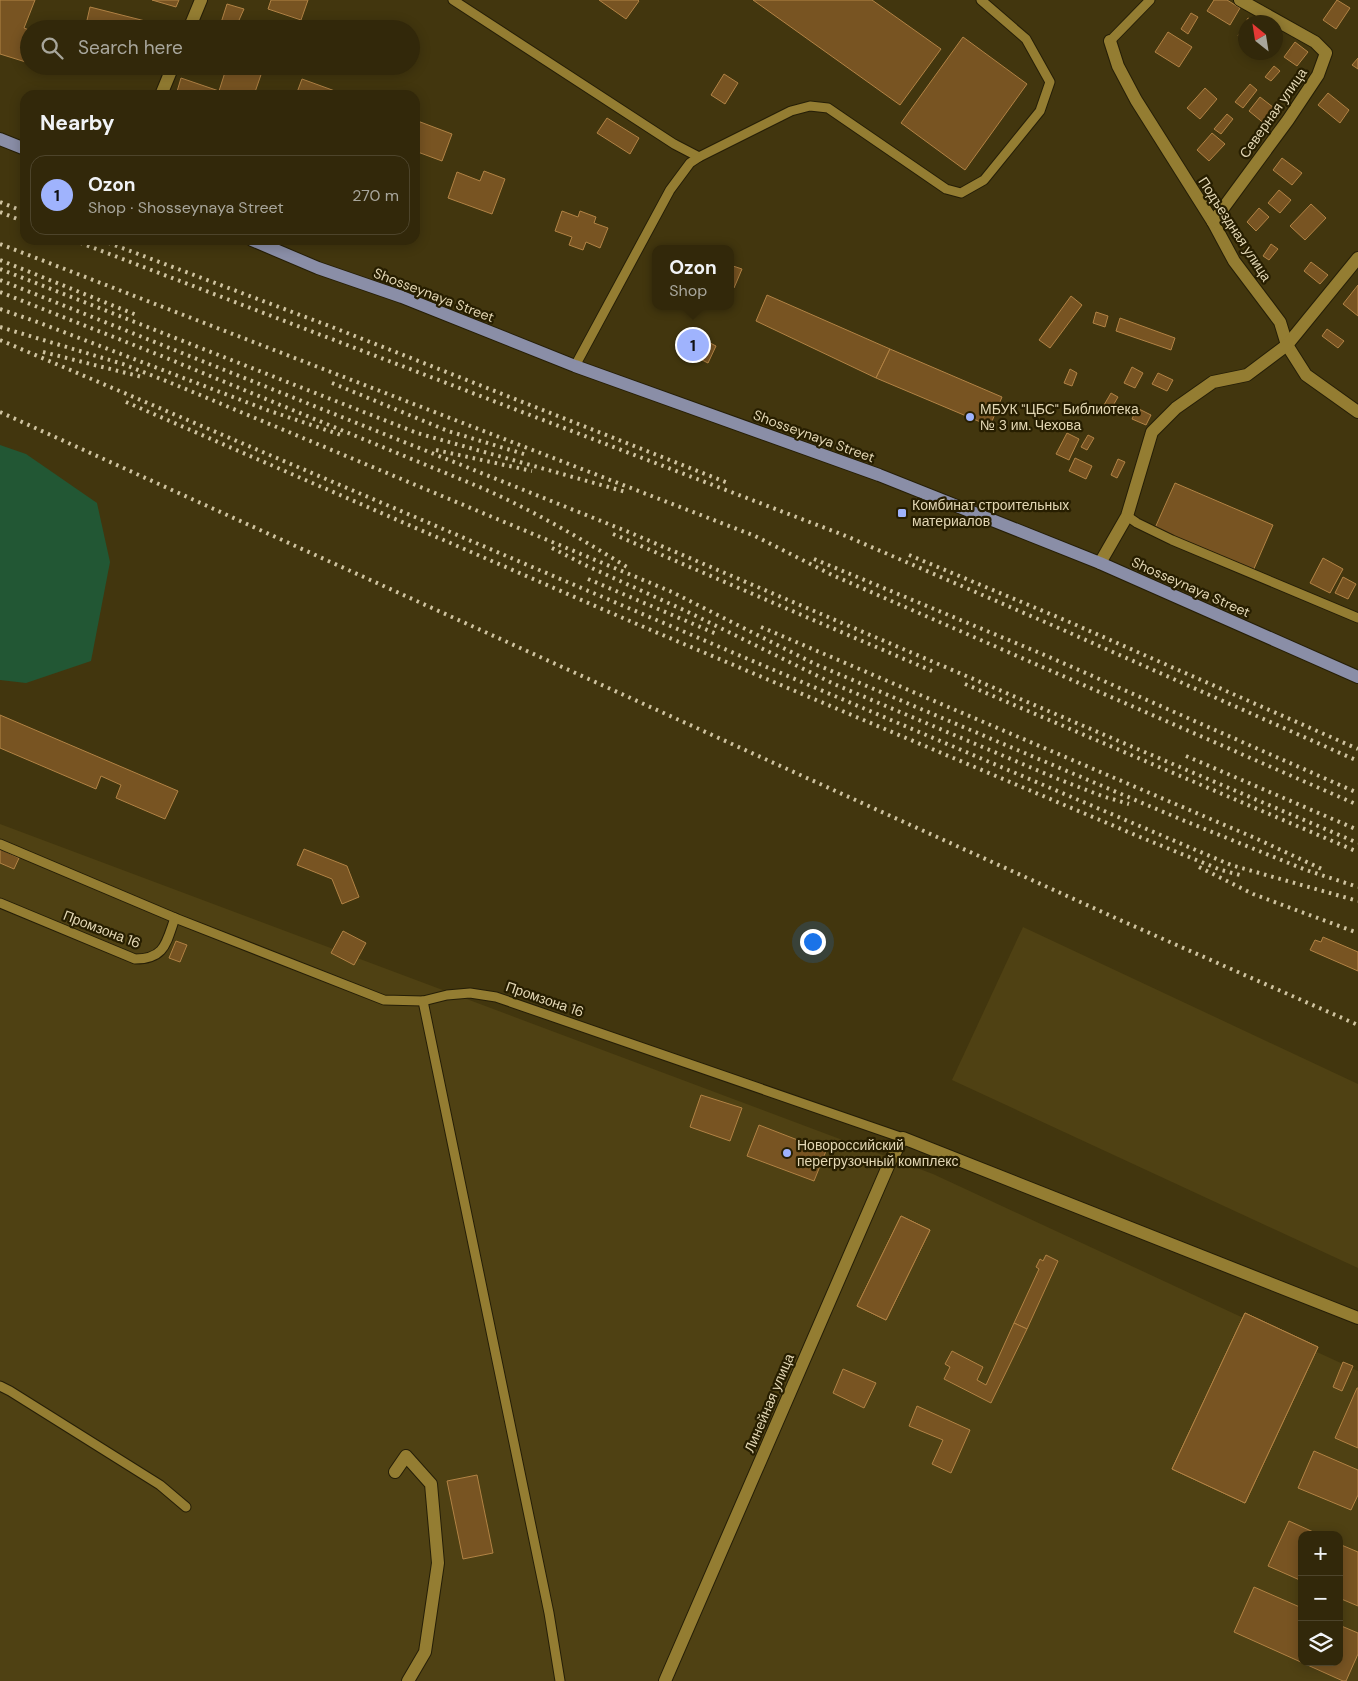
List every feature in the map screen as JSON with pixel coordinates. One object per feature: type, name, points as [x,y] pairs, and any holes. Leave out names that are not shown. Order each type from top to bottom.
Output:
[{"type":"main road","points":[[0,139],[20,147]]},
{"type":"main road","name":"Shosseynaya Street","points":[[264,245],[318,268],[402,298],[575,366],[879,476],[1100,563],[1358,677]]},
{"type":"street","points":[[193,20],[201,0]]},
{"type":"street","name":"Северная улица","points":[[1213,222],[1288,120],[1318,75],[1326,54],[1315,42],[1240,0]]},
{"type":"street","name":"Подъездная улица","points":[[1110,41],[1118,66],[1136,100],[1213,222],[1234,261],[1280,322],[1286,345],[1306,375],[1358,412]]},
{"type":"street","points":[[163,90],[169,75]]},
{"type":"street","points":[[1100,563],[1127,516],[1152,432],[1176,408],[1213,382],[1246,375],[1286,345],[1358,258]]},
{"type":"street","points":[[903,1138],[1358,1318]]},
{"type":"street","name":"Линейная улица","points":[[665,1681],[889,1164],[903,1138]]},
{"type":"street","points":[[395,1472],[406,1456],[431,1484],[438,1563],[425,1652],[408,1681]]},
{"type":"lane","points":[[453,0],[674,144],[699,157]]},
{"type":"lane","points":[[575,366],[670,190],[690,163],[791,111],[810,106],[828,108],[946,190],[962,193],[984,180],[1040,112],[1050,82],[1026,39],[981,0]]},
{"type":"lane","points":[[1110,41],[1150,0]]},
{"type":"lane","points":[[1127,516],[1136,523],[1172,540],[1358,618]]},
{"type":"lane","name":"Промзона 16","points":[[0,844],[175,918],[384,1000],[423,1000],[447,995],[470,994],[496,997],[903,1138]]},
{"type":"lane","name":"Промзона 16","points":[[0,903],[135,959],[150,959],[159,953],[167,941],[175,918]]},
{"type":"lane","points":[[423,1000],[549,1613],[560,1681]]},
{"type":"lane","points":[[0,1386],[160,1485],[186,1507]]},
{"type":"shaded area","points":[[0,824],[933,1174],[1358,1371],[1358,1681],[0,1681]]},
{"type":"shaded area","points":[[1023,927],[1358,1084],[1358,1268],[952,1080]]},
{"type":"green space","points":[[0,445],[26,454],[97,503],[110,562],[91,661],[26,683],[0,680]]},
{"type":"building","points":[[0,0],[35,0],[27,20],[20,20],[20,60],[0,54]]},
{"type":"building","points":[[152,0],[179,0],[176,7]]},
{"type":"building","points":[[271,0],[308,0],[301,20],[268,9]]},
{"type":"building","points":[[599,0],[638,0],[639,1],[626,19]]},
{"type":"building","points":[[753,0],[872,0],[941,49],[900,105]]},
{"type":"building","points":[[1214,0],[1227,0],[1240,8],[1230,25],[1207,11]]},
{"type":"building","points":[[1337,0],[1350,8],[1336,29],[1323,20]]},
{"type":"building","points":[[227,4],[244,9],[239,20],[222,20]]},
{"type":"building","points":[[90,7],[141,20],[87,20]]},
{"type":"building","points":[[1191,13],[1198,17],[1188,34],[1181,29]]},
{"type":"building","points":[[1168,32],[1192,47],[1179,67],[1155,52]]},
{"type":"building","points":[[963,37],[1027,84],[965,170],[901,123]]},
{"type":"building","points":[[1295,42],[1308,52],[1297,66],[1284,57]]},
{"type":"building","points":[[1358,58],[1358,69],[1352,65]]},
{"type":"building","points":[[1274,66],[1280,71],[1271,81],[1265,77]]},
{"type":"building","points":[[724,74],[738,83],[725,104],[711,95]]},
{"type":"building","points":[[224,75],[261,75],[256,90],[219,90]]},
{"type":"building","points":[[181,78],[216,90],[177,90]]},
{"type":"building","points":[[302,79],[332,90],[298,90]]},
{"type":"building","points":[[1250,84],[1257,90],[1243,108],[1235,102]]},
{"type":"building","points":[[1205,88],[1217,99],[1200,119],[1187,108]]},
{"type":"building","points":[[1328,93],[1349,110],[1340,123],[1318,105]]},
{"type":"building","points":[[1260,97],[1278,111],[1266,125],[1249,111]]},
{"type":"building","points":[[1227,114],[1233,119],[1221,134],[1214,129]]},
{"type":"building","points":[[607,118],[639,138],[630,154],[597,133]]},
{"type":"building","points":[[420,122],[452,134],[442,161],[420,153]]},
{"type":"building","points":[[1212,133],[1225,144],[1209,161],[1197,150]]},
{"type":"building","points":[[1282,158],[1302,173],[1292,185],[1273,170]]},
{"type":"building","points":[[484,171],[505,179],[492,214],[448,198],[457,172],[480,181]]},
{"type":"building","points":[[1279,190],[1291,200],[1280,213],[1268,203]]},
{"type":"building","points":[[1311,204],[1326,218],[1305,240],[1290,226]]},
{"type":"building","points":[[1259,208],[1269,217],[1256,231],[1247,222]]},
{"type":"building","points":[[562,211],[578,217],[580,211],[596,217],[594,223],[608,228],[600,248],[586,242],[583,250],[569,245],[572,237],[555,231]]},
{"type":"building","points":[[1271,244],[1278,249],[1269,260],[1263,256]]},
{"type":"building","points":[[1311,262],[1328,275],[1320,284],[1304,271]]},
{"type":"building","points":[[734,266],[742,269],[734,288]]},
{"type":"building","points":[[1358,285],[1358,316],[1343,304]]},
{"type":"building","points":[[767,295],[890,349],[876,378],[756,321]]},
{"type":"building","points":[[1071,296],[1082,305],[1050,348],[1039,340]]},
{"type":"building","points":[[1096,312],[1108,316],[1105,327],[1093,323]]},
{"type":"building","points":[[1120,318],[1175,338],[1171,350],[1116,331]]},
{"type":"building","points":[[1327,329],[1344,341],[1338,348],[1322,336]]},
{"type":"building","points":[[689,332],[716,346],[708,363],[680,349]]},
{"type":"building","points":[[890,349],[1002,397],[990,426],[876,378]]},
{"type":"building","points":[[1132,367],[1143,373],[1135,388],[1124,383]]},
{"type":"building","points":[[1070,369],[1077,373],[1072,386],[1064,383]]},
{"type":"building","points":[[1158,373],[1173,380],[1167,391],[1152,384]]},
{"type":"building","points":[[1111,393],[1118,397],[1111,409],[1104,405]]},
{"type":"building","points":[[1137,408],[1151,415],[1146,425],[1132,419]]},
{"type":"building","points":[[1067,433],[1079,439],[1069,460],[1056,454]]},
{"type":"building","points":[[1088,435],[1094,438],[1087,450],[1081,447]]},
{"type":"building","points":[[1075,458],[1092,466],[1086,479],[1069,471]]},
{"type":"building","points":[[1118,459],[1125,462],[1117,478],[1111,475]]},
{"type":"building","points":[[1175,483],[1273,525],[1253,571],[1155,528]]},
{"type":"building","points":[[1323,558],[1343,569],[1330,593],[1310,583]]},
{"type":"building","points":[[1343,577],[1356,584],[1348,599],[1335,593]]},
{"type":"building","points":[[0,715],[178,791],[165,819],[116,798],[121,785],[101,776],[96,789],[0,748]]},
{"type":"building","points":[[0,849],[19,858],[14,869],[0,863]]},
{"type":"building","points":[[304,849],[347,866],[359,897],[342,904],[332,879],[297,865]]},
{"type":"building","points":[[343,931],[366,943],[354,965],[331,953]]},
{"type":"building","points":[[1323,937],[1358,952],[1358,971],[1310,950],[1315,940],[1321,942]]},
{"type":"building","points":[[176,941],[187,945],[180,962],[169,958]]},
{"type":"building","points":[[701,1095],[742,1108],[730,1141],[690,1127]]},
{"type":"building","name":"Новороссийский перегрузочный комплекс","points":[[759,1125],[826,1151],[814,1181],[747,1156]]},
{"type":"building","points":[[901,1216],[930,1230],[886,1320],[857,1306]]},
{"type":"building","points":[[901,1216],[930,1230],[886,1320],[857,1306]]},
{"type":"building","points":[[1046,1255],[1058,1261],[1027,1329],[1014,1323],[1039,1269],[1036,1267],[1040,1259],[1043,1261]]},
{"type":"building","points":[[1245,1313],[1318,1347],[1245,1503],[1172,1469]]},
{"type":"building","points":[[1245,1313],[1318,1347],[1245,1503],[1172,1469]]},
{"type":"building","points":[[1014,1323],[1027,1329],[991,1403],[944,1379],[950,1367],[945,1364],[952,1351],[983,1367],[977,1380],[986,1385]]},
{"type":"building","points":[[1343,1362],[1353,1366],[1342,1391],[1333,1387]]},
{"type":"building","points":[[843,1369],[876,1383],[864,1408],[833,1393]]},
{"type":"building","points":[[1358,1388],[1358,1448],[1335,1438]]},
{"type":"building","points":[[917,1406],[970,1430],[951,1473],[932,1464],[943,1440],[909,1426]]},
{"type":"building","points":[[1314,1451],[1358,1470],[1358,1495],[1351,1510],[1298,1488]]},
{"type":"building","points":[[477,1475],[493,1553],[463,1559],[447,1481]]},
{"type":"building","points":[[1289,1521],[1311,1531],[1298,1531],[1298,1579],[1268,1566]]},
{"type":"building","points":[[1343,1546],[1358,1552],[1358,1606],[1343,1600]]},
{"type":"building","points":[[1254,1587],[1298,1606],[1298,1661],[1234,1632]]},
{"type":"building","points":[[1343,1627],[1358,1633],[1358,1654],[1346,1681],[1310,1666],[1343,1666]]},
{"type":"railway","points":[[0,202],[20,210]]},
{"type":"railway","points":[[0,212],[20,220]]},
{"type":"railway","points":[[0,244],[755,536],[832,575],[1358,805]]},
{"type":"railway","points":[[86,245],[846,536],[1358,761]]},
{"type":"railway","points":[[114,245],[332,327],[728,483]]},
{"type":"railway","points":[[0,260],[139,316]]},
{"type":"railway","points":[[0,269],[417,433],[626,492]]},
{"type":"railway","points":[[0,280],[631,533],[1358,843]]},
{"type":"railway","points":[[0,292],[164,357],[482,488],[556,525],[627,567]]},
{"type":"railway","points":[[0,309],[267,410],[341,435]]},
{"type":"railway","points":[[0,327],[123,364],[176,385],[672,592],[815,664],[1180,819],[1306,870],[1358,887]]},
{"type":"railway","points":[[0,340],[1231,865],[1358,901]]},
{"type":"railway","points":[[43,352],[142,377]]},
{"type":"railway","points":[[332,383],[448,431],[527,455]]},
{"type":"railway","points":[[126,402],[639,625],[1140,837],[1221,870],[1240,875]]},
{"type":"railway","points":[[0,412],[1120,920],[1358,1025]]},
{"type":"railway","points":[[436,450],[532,471]]},
{"type":"railway","points":[[613,534],[932,671]]},
{"type":"railway","points":[[552,548],[834,684],[1058,779],[1129,804]]},
{"type":"railway","points":[[909,555],[1067,621],[1358,749]]},
{"type":"railway","points":[[814,559],[1047,656],[1358,793]]},
{"type":"railway","points":[[588,579],[719,635]]},
{"type":"railway","points":[[761,627],[1255,838],[1324,870]]},
{"type":"railway","points":[[965,684],[1358,852]]},
{"type":"railway","points":[[1186,756],[1358,830]]},
{"type":"railway","points":[[1199,867],[1253,894],[1358,933]]},
{"type":"place","name":"Ozon","points":[[693,345]]},
{"type":"place","name":"МБУК \"ЦБС\" Библиотека № 3 им. Чехова","points":[[970,417]]},
{"type":"place","name":"Комбинат строительных материалов","points":[[902,513]]},
{"type":"place","name":"Новороссийский перегрузочный комплекс","points":[[787,1153]]}]
